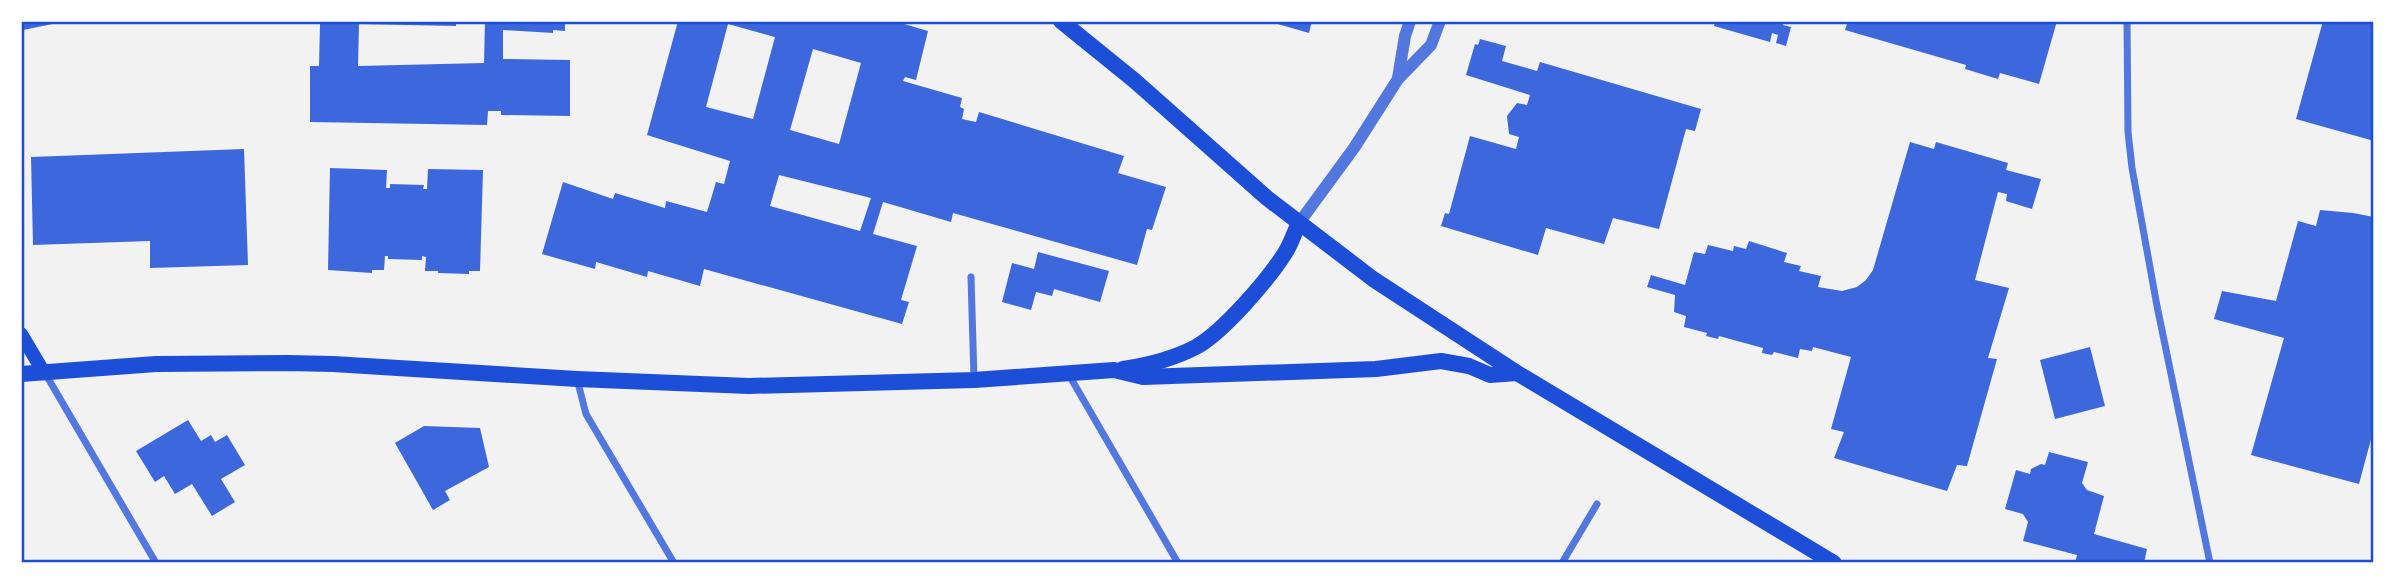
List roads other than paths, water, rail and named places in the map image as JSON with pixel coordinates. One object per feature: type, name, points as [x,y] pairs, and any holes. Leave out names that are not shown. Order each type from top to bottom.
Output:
[{"type":"main road","points":[[1062,21],[1298,223],[1373,279],[1517,373],[1834,563]]},
{"type":"main road","points":[[21,374],[156,364],[299,363],[749,386],[974,380],[1114,370],[1168,359],[1199,345],[1215,334],[1243,305],[1285,253],[1298,223]]},
{"type":"main road","points":[[21,334],[43,371]]},
{"type":"main road","points":[[1114,370],[1143,377],[1376,369],[1441,361],[1469,366],[1490,374],[1517,373]]},
{"type":"street","points":[[1398,79],[1410,21]]},
{"type":"street","points":[[1298,223],[1354,148],[1398,79],[1432,45],[1440,21]]},
{"type":"street","points":[[2127,21],[2128,132],[2134,180],[2210,563]]},
{"type":"street","points":[[971,277],[974,380]]},
{"type":"street","points":[[43,371],[156,563]]},
{"type":"street","points":[[1069,375],[1178,563]]},
{"type":"street","points":[[577,379],[586,414],[674,563]]},
{"type":"street","points":[[1562,563],[1597,504]]}]
